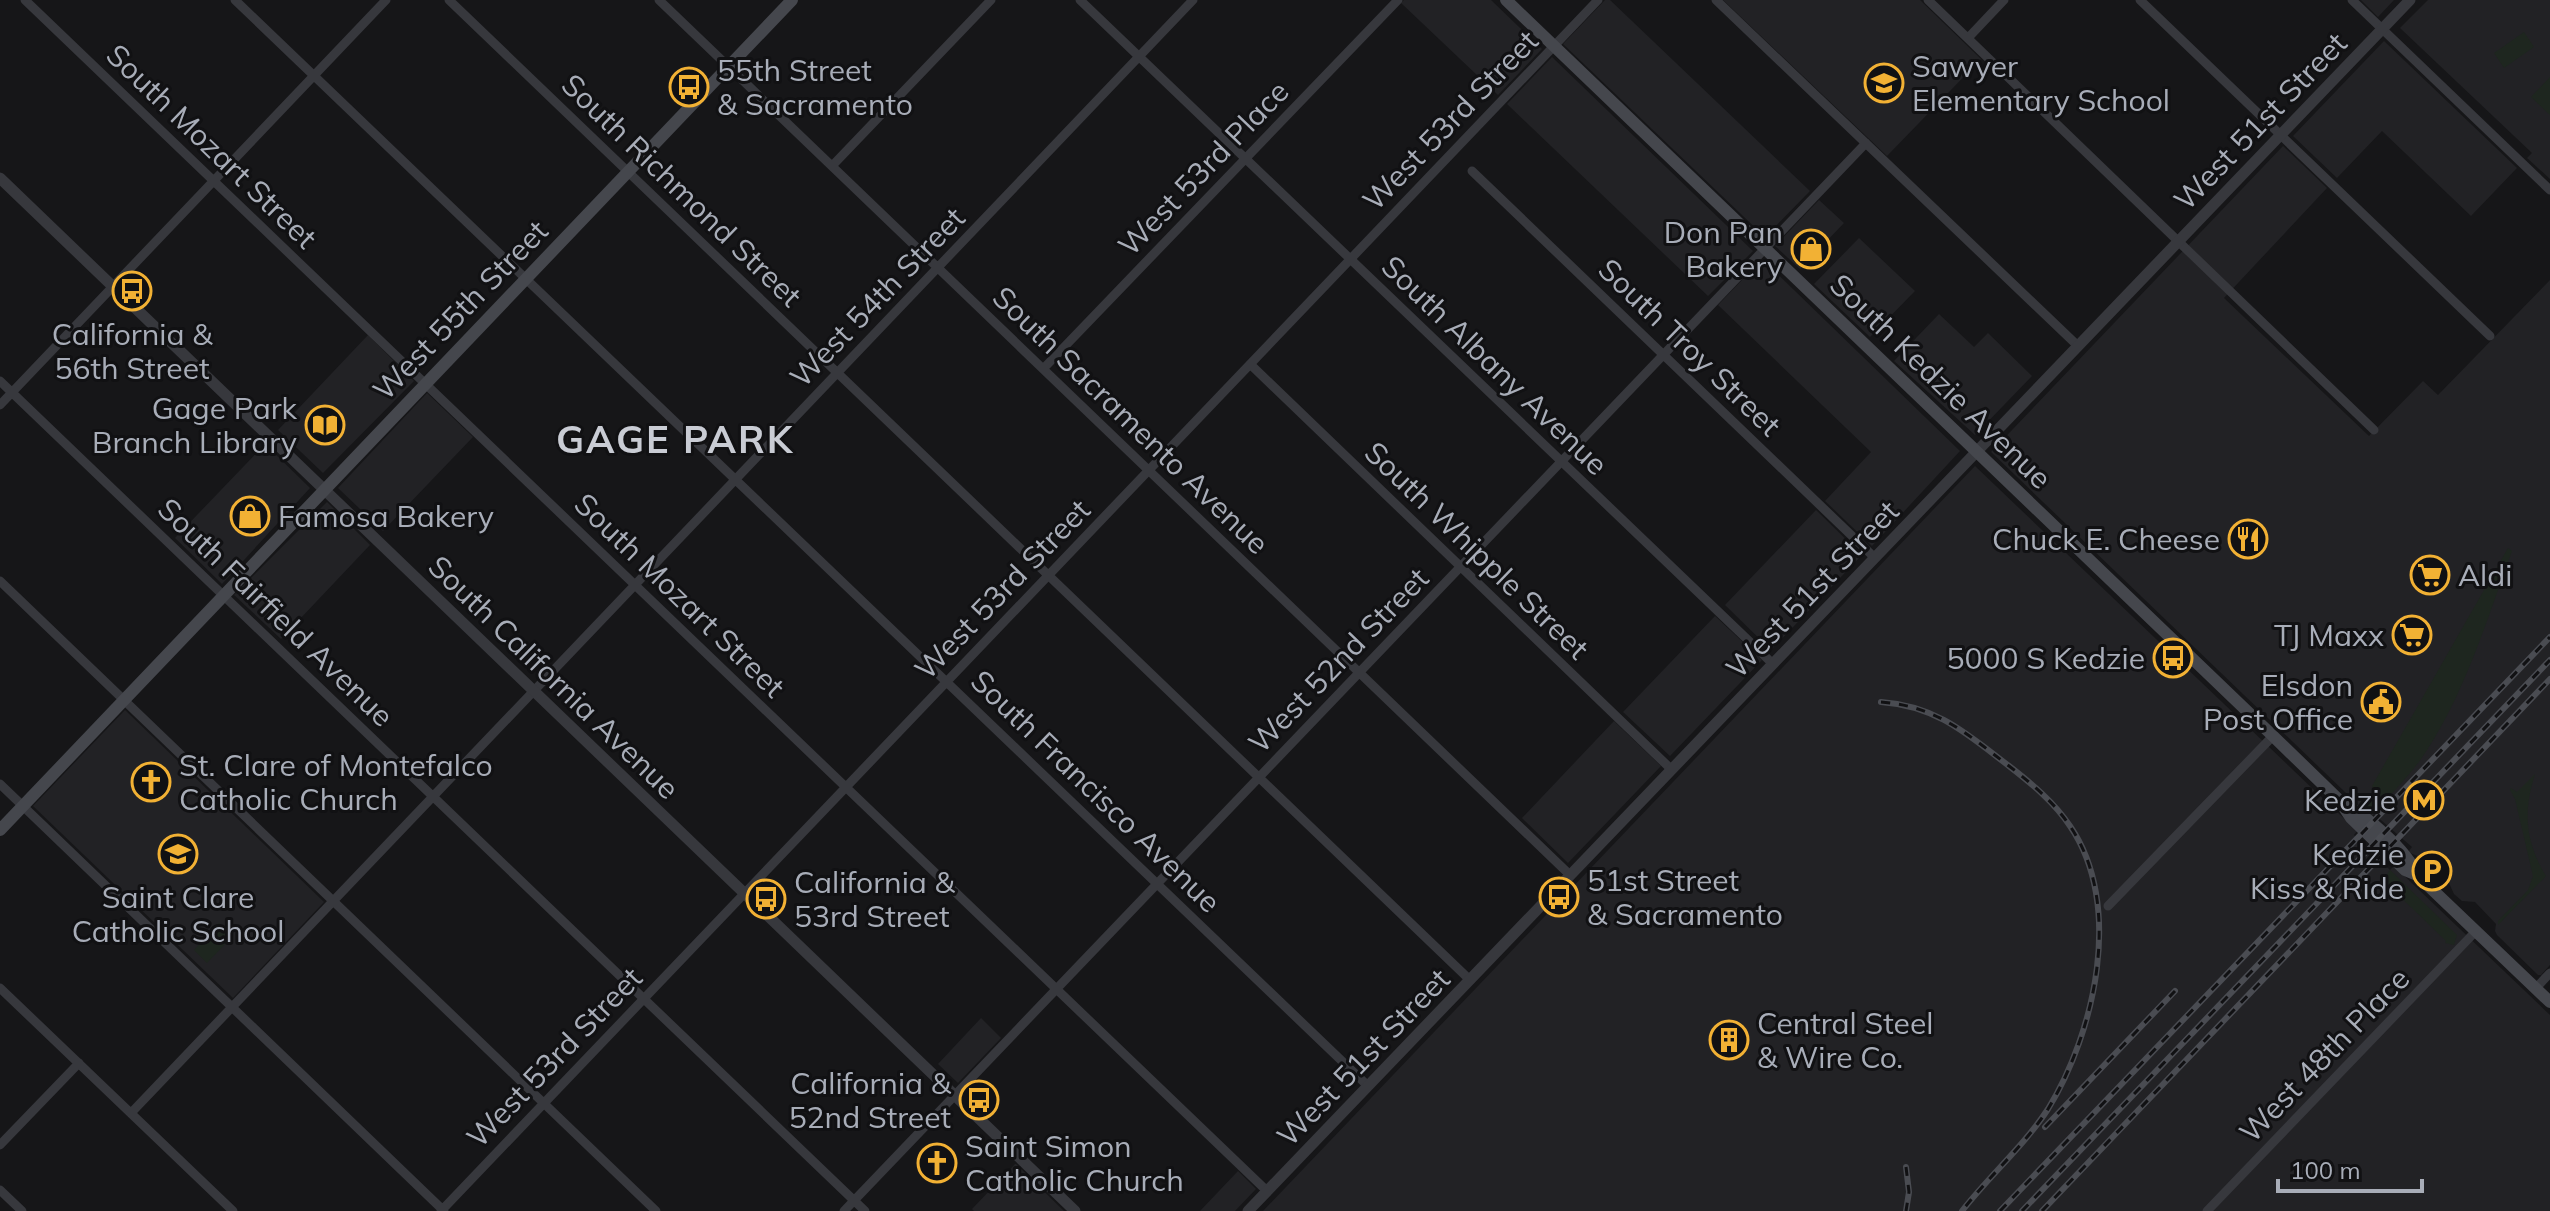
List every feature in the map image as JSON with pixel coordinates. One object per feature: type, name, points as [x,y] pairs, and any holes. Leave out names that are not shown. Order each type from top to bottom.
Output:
[{"type":"main road","name":"West 55th Street","points":[[0,830],[792,0]]},
{"type":"main road","name":"South Kedzie Avenue","points":[[1506,0],[2273,736],[2405,870],[2417,875],[2550,1002]]},
{"type":"street","name":"South Mozart Street","points":[[25,0],[1267,1191]]},
{"type":"street","name":"South Francisco Avenue","points":[[235,0],[1368,1086]]},
{"type":"street","points":[[0,405],[386,0]]},
{"type":"street","name":"South Richmond Street","points":[[449,0],[1470,980]]},
{"type":"street","name":"South Sacramento Avenue","points":[[659,0],[1570,875]]},
{"type":"street","points":[[832,166],[991,0]]},
{"type":"street","name":"South Albany Avenue","points":[[1080,0],[1773,664]]},
{"type":"street","name":"West 54th Street","points":[[131,1113],[1193,0]]},
{"type":"street","name":"West 53rd Place","points":[[1043,369],[1398,0]]},
{"type":"street","name":"West 53rd Street","points":[[443,1210],[1598,0]]},
{"type":"street","points":[[1716,0],[2078,346]]},
{"type":"street","points":[[1928,0],[2374,430]]},
{"type":"street","points":[[1968,38],[2004,0]]},
{"type":"street","points":[[2140,0],[2490,336]]},
{"type":"street","points":[[2352,0],[2550,190]]},
{"type":"street","name":"West 51st Street","points":[[1248,1211],[2410,0]]},
{"type":"street","name":"West 52nd Street","points":[[844,1211],[1866,143]]},
{"type":"street","name":"South Troy Street","points":[[1472,171],[1875,558]]},
{"type":"street","name":"South California Avenue","points":[[0,178],[1075,1211]]},
{"type":"street","name":"South Whipple Street","points":[[1250,364],[1672,770]]},
{"type":"street","name":"South Fairfield Avenue","points":[[0,381],[865,1211]]},
{"type":"street","points":[[0,581],[656,1211]]},
{"type":"street","points":[[2108,906],[2273,736]]},
{"type":"street","points":[[0,784],[443,1210]]},
{"type":"street","name":"West 48th Place","points":[[2207,1211],[2476,931]]},
{"type":"street","points":[[2536,988],[2550,973]]},
{"type":"street","points":[[0,988],[233,1211]]},
{"type":"street","points":[[0,1145],[79,1063]]},
{"type":"street","points":[[0,1190],[22,1211]]},
{"type":"shaded area","points":[[1404,0],[1491,0],[1542,49],[1498,95],[1401,3]]},
{"type":"shaded area","points":[[1605,0],[1610,0],[1810,191],[1765,237],[1563,44]]},
{"type":"shaded area","name":"Sawyer Elementary School","points":[[1723,0],[1920,0],[1981,59],[1887,156]]},
{"type":"shaded area","points":[[2361,0],[2394,0],[2378,17]]},
{"type":"shaded area","points":[[2428,0],[2550,0],[2550,179],[2527,158],[2532,153],[2400,28]]},
{"type":"shaded area","points":[[2524,32],[2534,47],[2504,68],[2494,53]]},
{"type":"shaded area","points":[[2384,41],[2517,168],[2471,216],[2382,131],[2337,178],[2293,136]]},
{"type":"shaded area","points":[[1552,57],[1753,251],[1708,296],[1507,104]]},
{"type":"shaded area","points":[[2550,77],[2550,115],[2531,97]]},
{"type":"shaded area","points":[[2283,146],[2327,188],[2224,298],[2369,436],[2423,381],[2438,395],[2550,280],[2550,965],[2541,975],[2497,935],[2496,924],[2475,902],[2462,901],[2449,883],[2422,858],[2408,852],[2412,847],[2374,814],[2371,817],[1991,452]]},
{"type":"shaded area","points":[[1819,200],[1844,223],[1800,269],[1775,246]]},
{"type":"shaded area","points":[[1859,238],[1915,291],[1870,337],[1814,284]]},
{"type":"shaded area","points":[[1762,259],[1960,451],[1872,546],[1825,501],[1871,452],[1718,305]]},
{"type":"shaded area","points":[[1939,314],[1974,347],[1988,333],[2032,376],[1975,435],[1894,361]]},
{"type":"shaded area","points":[[368,335],[414,381],[323,473],[278,430]]},
{"type":"shaded area","points":[[427,393],[473,437],[383,531],[338,488]]},
{"type":"shaded area","points":[[265,444],[310,488],[222,584],[175,538]]},
{"type":"shaded area","points":[[1975,466],[2357,831],[2354,835],[2390,870],[2394,866],[2550,1015],[2550,1211],[1263,1211]]},
{"type":"shaded area","points":[[327,502],[370,545],[281,639],[234,595]]},
{"type":"shaded area","points":[[1816,510],[1862,555],[1771,650],[1725,605]]},
{"type":"shaded area","points":[[2508,548],[2512,551],[2493,605],[2448,713],[2419,762],[2373,813],[2363,803],[2374,791],[2372,786]]},
{"type":"shaded area","points":[[1715,616],[1762,660],[1670,756],[1623,712]]},
{"type":"shaded area","name":"Saint Clare Catholic School","points":[[125,710],[324,902],[233,998],[33,806]]},
{"type":"shaded area","points":[[1614,721],[1661,766],[1568,863],[1522,818]]},
{"type":"shaded area","points":[[2535,774],[2528,826],[2534,851],[2546,876],[2498,925],[2498,921],[2528,890],[2533,876],[2515,799],[2510,790],[2517,792]]},
{"type":"shaded area","points":[[2390,870],[2457,935],[2454,945],[2445,943],[2383,880]]},
{"type":"shaded area","points":[[219,923],[233,936],[207,963],[194,950]]},
{"type":"shaded area","points":[[981,1018],[1001,1038],[958,1083],[938,1064]]},
{"type":"shaded area","points":[[1015,1164],[1064,1211],[974,1211],[972,1209]]},
{"type":"shaded area","points":[[1238,1171],[1256,1189],[1235,1211],[1200,1211]]},
{"type":"railway","points":[[2000,1211],[2550,637]]},
{"type":"railway","points":[[2022,1211],[2550,660]]},
{"type":"railway","points":[[2042,1211],[2550,679]]},
{"type":"railway","points":[[1881,702],[1919,709],[1950,724],[2034,786],[2070,826],[2086,858],[2096,893],[2099,930],[2097,968],[2090,1006],[2065,1078],[2039,1123],[1962,1211]]},
{"type":"railway","points":[[2045,1127],[2175,991]]},
{"type":"railway","points":[[1906,1167],[1909,1192],[1906,1211]]},
{"type":"place","name":"Sawyer Elementary School","points":[[1884,83]]},
{"type":"place","name":"55th Street & Sacramento","points":[[689,87]]},
{"type":"place","name":"Don Pan Bakery","points":[[1811,249]]},
{"type":"place","name":"California & 56th Street","points":[[132,291]]},
{"type":"place","name":"Gage Park Branch Library","points":[[325,425]]},
{"type":"place","name":"Famosa Bakery","points":[[250,516]]},
{"type":"place","name":"Chuck E. Cheese","points":[[2248,539]]},
{"type":"place","name":"Aldi","points":[[2430,575]]},
{"type":"place","name":"TJ Maxx","points":[[2412,635]]},
{"type":"place","name":"5000 S Kedzie","points":[[2173,658]]},
{"type":"place","name":"Elsdon Post Office","points":[[2381,702]]},
{"type":"place","name":"St. Clare of Montefalco Catholic Church","points":[[151,782]]},
{"type":"place","name":"Kedzie","points":[[2424,800]]},
{"type":"place","name":"Saint Clare Catholic School","points":[[178,854]]},
{"type":"place","name":"Kedzie Kiss & Ride","points":[[2432,871]]},
{"type":"place","name":"51st Street & Sacramento","points":[[1559,897]]},
{"type":"place","name":"California & 53rd Street","points":[[766,899]]},
{"type":"place","name":"Central Steel & Wire Co.","points":[[1729,1040]]},
{"type":"place","name":"California & 52nd Street","points":[[979,1100]]},
{"type":"place","name":"Saint Simon Catholic Church","points":[[937,1163]]},
{"type":"district","name":"GAGE PARK","points":[[675,439]]}]
